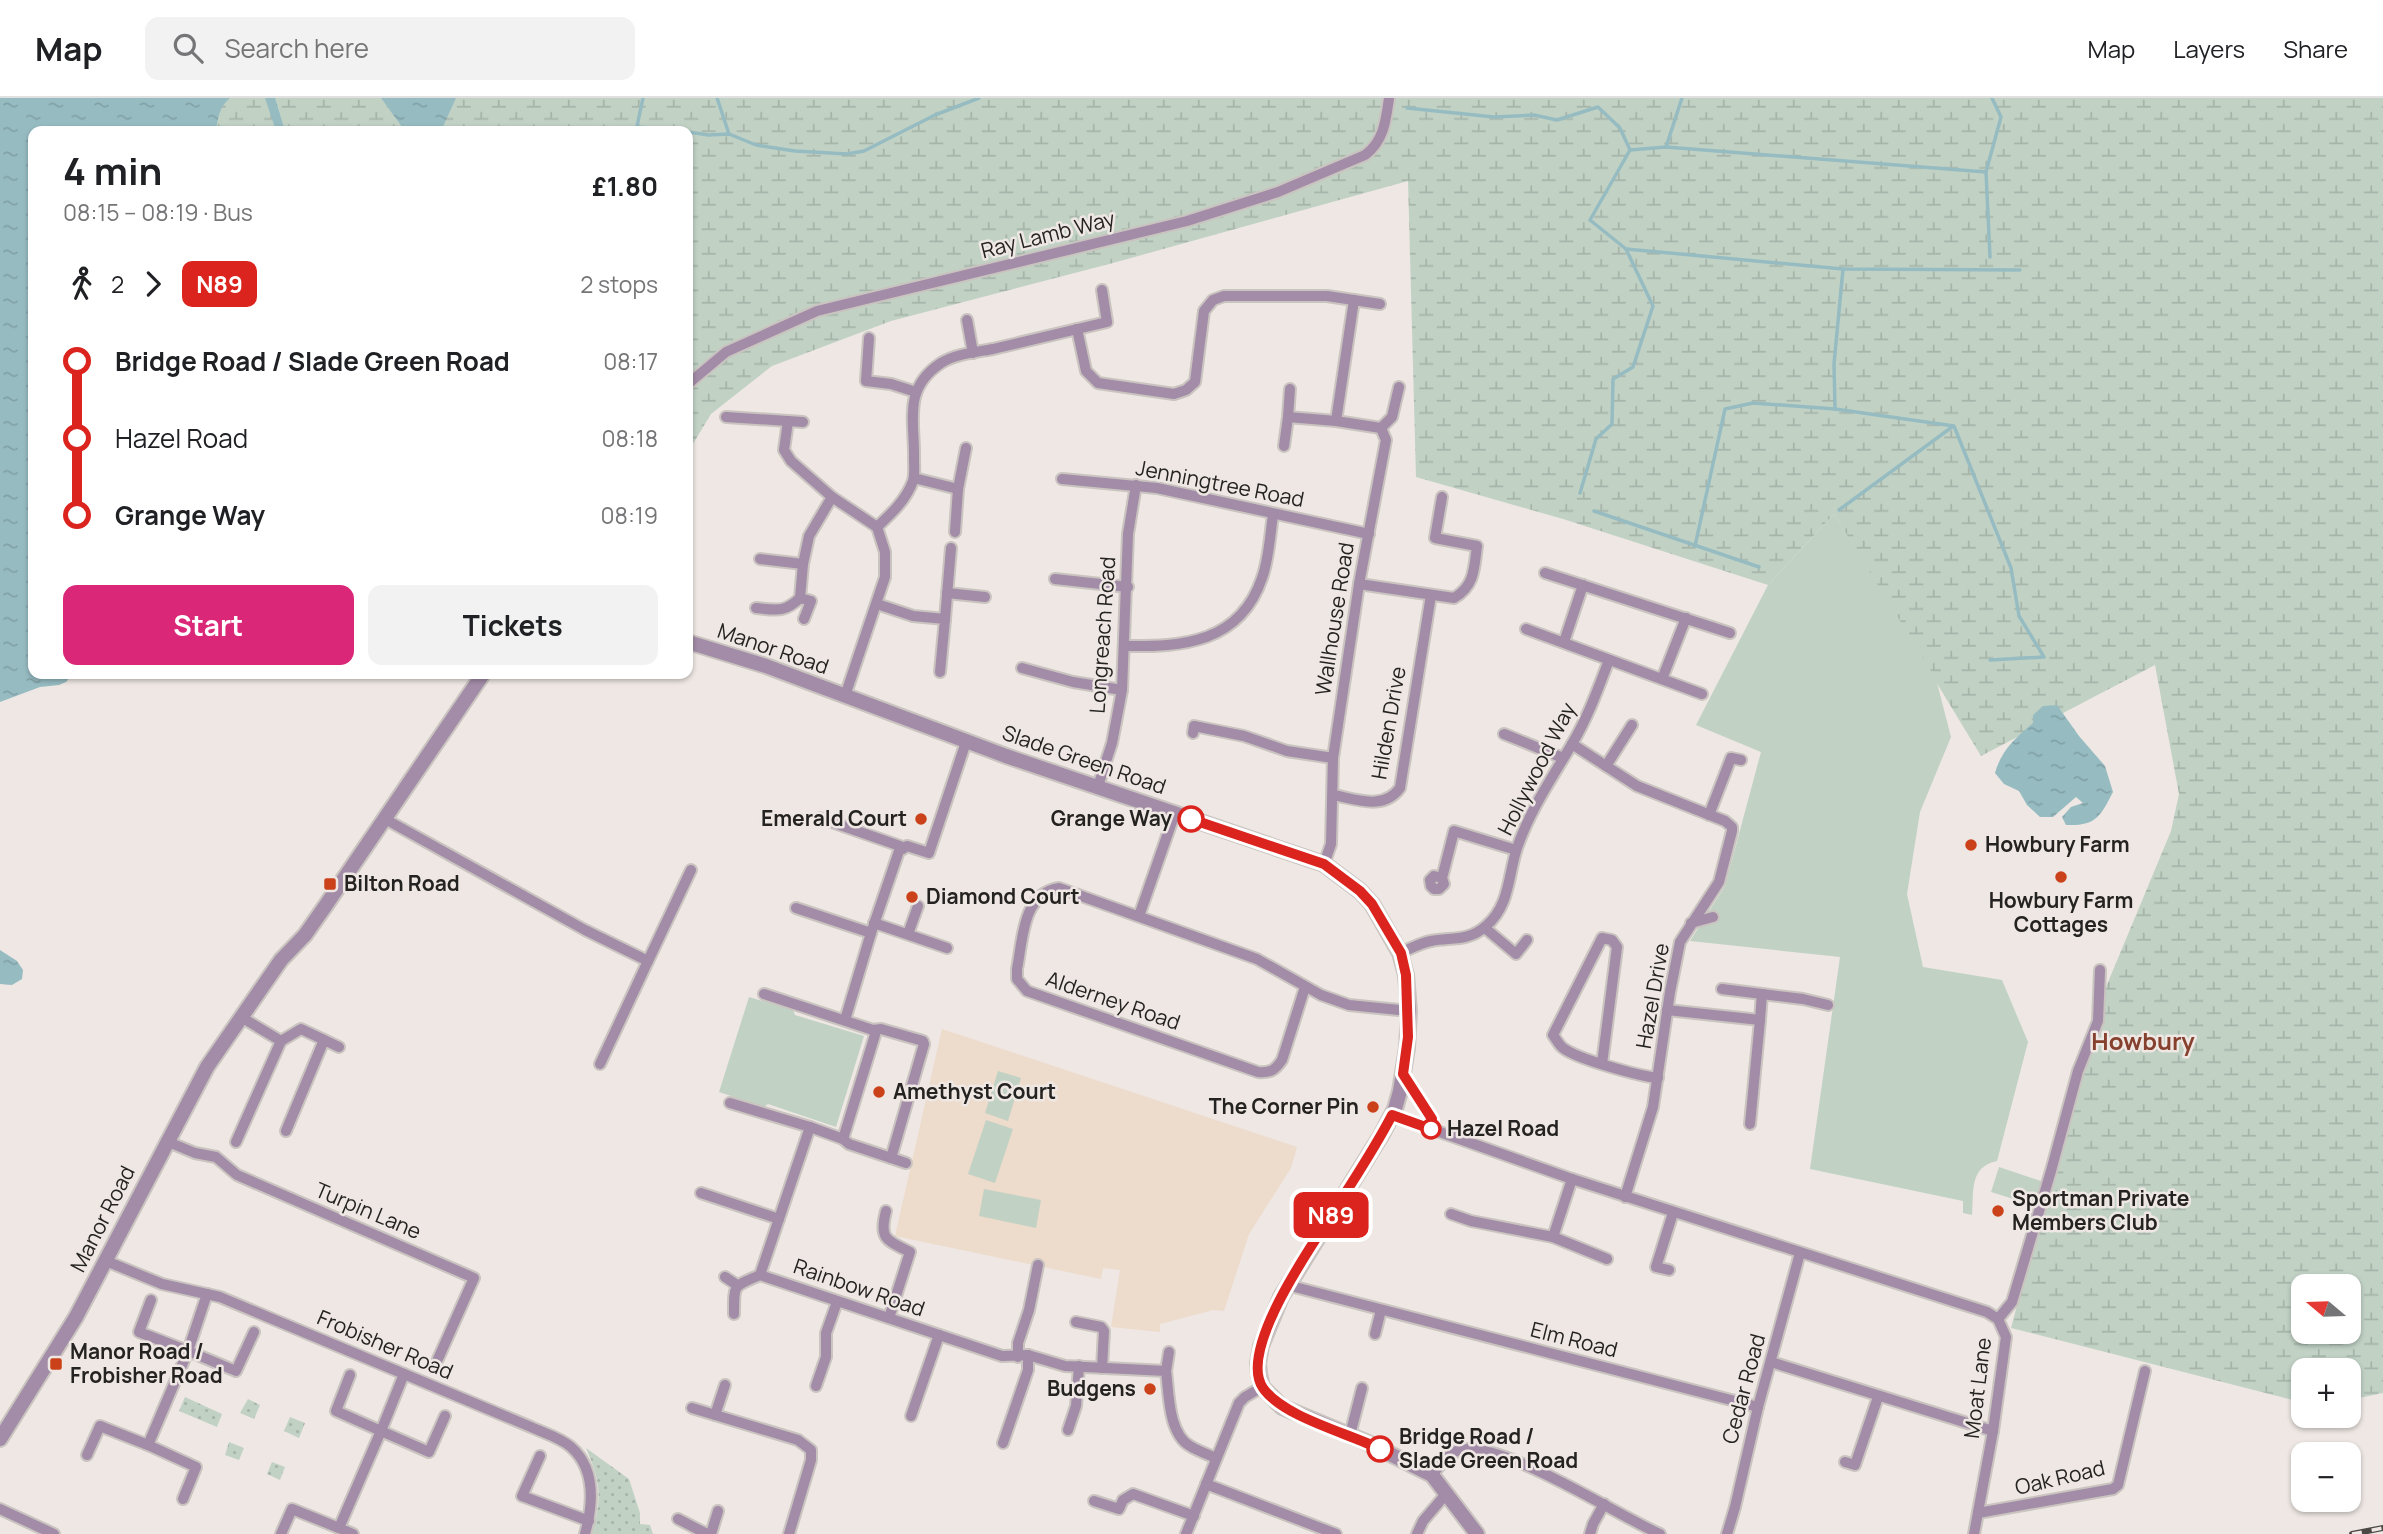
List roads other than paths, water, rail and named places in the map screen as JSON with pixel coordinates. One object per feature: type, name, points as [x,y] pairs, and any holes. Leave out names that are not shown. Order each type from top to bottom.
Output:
[{"type":"street","name":"Ray Lamb Way","points":[[693,380],[726,352],[817,311],[1187,221],[1278,192],[1365,155],[1373,149],[1385,126],[1389,98]]},
{"type":"street","points":[[877,527],[906,497],[914,478],[911,412],[916,392],[929,373],[943,362],[973,353],[1107,322],[1102,290]]},
{"type":"street","points":[[1077,330],[1086,371],[1098,383],[1174,394],[1195,382],[1205,311],[1213,300],[1224,296],[1327,296],[1380,304]]},
{"type":"street","points":[[1336,421],[1354,300]]},
{"type":"street","points":[[967,320],[973,353]]},
{"type":"street","points":[[869,338],[866,381],[891,384],[916,392]]},
{"type":"street","name":"Wallhouse Road","points":[[1324,864],[1331,844],[1333,758],[1359,584],[1385,440],[1381,428],[1392,418],[1399,387]]},
{"type":"street","points":[[1284,446],[1290,389]]},
{"type":"street","points":[[726,417],[803,422]]},
{"type":"street","points":[[1288,417],[1381,428]]},
{"type":"street","points":[[788,421],[784,450],[791,461],[832,497],[877,527],[885,552],[885,577],[845,696]]},
{"type":"street","points":[[955,531],[958,489],[966,448]]},
{"type":"street","points":[[914,478],[958,489]]},
{"type":"street","name":"Jenningtree Road","points":[[1062,480],[1136,485],[1368,534]]},
{"type":"street","name":"Longreach Road","points":[[1098,786],[1112,743],[1122,690],[1128,534],[1136,485]]},
{"type":"street","points":[[756,608],[790,608],[800,598],[809,536],[832,497]]},
{"type":"street","points":[[1359,584],[1454,598],[1465,592],[1472,580],[1477,546],[1436,538],[1442,497]]},
{"type":"street","points":[[1124,646],[1192,643],[1216,634],[1232,622],[1255,594],[1263,577],[1273,515]]},
{"type":"street","points":[[940,672],[951,548]]},
{"type":"street","points":[[760,559],[803,564]]},
{"type":"street","points":[[1545,573],[1730,633]]},
{"type":"street","points":[[1054,578],[1128,587]]},
{"type":"street","points":[[1564,642],[1583,585]]},
{"type":"street","points":[[947,593],[985,597]]},
{"type":"street","name":"Hilden Drive","points":[[1333,794],[1373,802],[1385,801],[1393,797],[1399,788],[1431,595]]},
{"type":"street","points":[[800,598],[811,601],[804,619]]},
{"type":"street","points":[[877,604],[913,616],[945,619]]},
{"type":"street","points":[[1662,679],[1686,618]]},
{"type":"street","points":[[1526,629],[1702,694]]},
{"type":"street","name":"Manor Road","points":[[693,644],[766,666],[845,696]]},
{"type":"street","name":"Hollywood Way","points":[[1485,928],[1503,904],[1516,849],[1536,803],[1572,744],[1591,706],[1609,660]]},
{"type":"street","points":[[1022,668],[1073,682],[1122,690]]},
{"type":"street","name":"Manor Road","points":[[0,1439],[76,1317],[206,1067],[281,960],[305,935],[480,679]]},
{"type":"street","name":"Slade Green Road","points":[[845,696],[966,741],[1324,864],[1353,884],[1372,904],[1401,953],[1406,975],[1408,1037],[1399,1097],[1392,1115],[1287,1285],[1261,1346],[1258,1367],[1262,1387]]},
{"type":"street","points":[[1606,766],[1632,725]]},
{"type":"street","points":[[1194,726],[1234,733],[1287,751],[1333,758]]},
{"type":"street","points":[[1504,734],[1563,758]]},
{"type":"street","points":[[845,1020],[872,928],[899,851],[907,846],[929,853],[966,741]]},
{"type":"street","name":"Hazel Drive","points":[[1572,744],[1653,793],[1709,814],[1732,827],[1720,882],[1680,942],[1653,1107],[1625,1197]]},
{"type":"street","points":[[1709,814],[1731,758],[1741,760]]},
{"type":"street","points":[[1139,916],[1175,813]]},
{"type":"street","points":[[820,818],[902,849]]},
{"type":"street","points":[[385,819],[584,930],[648,961]]},
{"type":"street","points":[[1442,878],[1455,826],[1516,849]]},
{"type":"street","points":[[600,1064],[691,870]]},
{"type":"street","name":"Alderney Road","points":[[1305,987],[1282,1060],[1276,1069],[1268,1073],[1258,1072],[1027,991],[1020,986],[1017,969],[1030,906],[1048,890],[1059,888],[1258,959],[1305,987],[1349,1005],[1409,1011]]},
{"type":"street","points":[[908,934],[918,906]]},
{"type":"street","points":[[796,908],[872,928],[908,934],[947,948]]},
{"type":"street","name":"Hazel Drive","points":[[1692,923],[1713,917]]},
{"type":"street","points":[[1401,953],[1429,941],[1455,940],[1485,928],[1513,958],[1527,940]]},
{"type":"street","name":"Hazel Drive","points":[[1602,1063],[1617,947],[1612,940],[1602,938],[1553,1035],[1564,1048],[1602,1063],[1658,1078]]},
{"type":"street","name":"Moat Lane","points":[[1974,1534],[1993,1431],[2006,1337],[1998,1320],[2012,1302],[2078,1070],[2098,1021],[2100,970]]},
{"type":"street","points":[[1721,989],[1803,999],[1828,1005]]},
{"type":"street","points":[[764,994],[924,1044],[891,1158]]},
{"type":"street","points":[[1750,1124],[1762,994]]},
{"type":"street","points":[[1667,1010],[1760,1020]]},
{"type":"street","points":[[241,1017],[281,1041]]},
{"type":"street","points":[[236,1142],[281,1041],[302,1029],[338,1047]]},
{"type":"street","points":[[843,1139],[875,1035],[873,1030]]},
{"type":"street","points":[[286,1131],[324,1040]]},
{"type":"street","points":[[1403,1074],[1432,1119],[1431,1129]]},
{"type":"street","points":[[730,1103],[843,1139],[849,1144],[906,1163]]},
{"type":"street","points":[[1392,1115],[1673,1213],[1987,1312],[1998,1320]]},
{"type":"street","name":"Rainbow Road","points":[[810,1128],[760,1275],[1002,1356],[1023,1356],[1065,1366],[1166,1371]]},
{"type":"street","name":"Turpin Lane","points":[[166,1141],[195,1153],[216,1157],[237,1175],[474,1278],[438,1359]]},
{"type":"street","points":[[1553,1237],[1572,1179]]},
{"type":"street","points":[[701,1193],[779,1219]]},
{"type":"street","points":[[886,1211],[883,1235],[910,1252],[888,1318]]},
{"type":"street","points":[[1669,1270],[1656,1267],[1673,1213]]},
{"type":"street","points":[[1451,1214],[1471,1221],[1553,1237],[1607,1259]]},
{"type":"street","name":"Cedar Road","points":[[1727,1534],[1758,1406],[1800,1253]]},
{"type":"street","name":"Frobisher Road","points":[[106,1261],[162,1284],[220,1297],[531,1427],[570,1446],[583,1463],[591,1482],[589,1521],[585,1534]]},
{"type":"street","points":[[1003,1443],[1028,1370],[1018,1343],[1029,1310],[1038,1265]]},
{"type":"street","points":[[734,1314],[734,1290],[737,1285],[760,1275]]},
{"type":"street","points":[[725,1277],[737,1285]]},
{"type":"street","name":"Elm Road","points":[[1287,1285],[1758,1406]]},
{"type":"street","points":[[148,1446],[188,1351],[207,1294]]},
{"type":"street","points":[[151,1300],[139,1332],[236,1371],[254,1332]]},
{"type":"street","points":[[816,1386],[826,1357],[826,1333],[837,1302]]},
{"type":"street","points":[[1375,1334],[1381,1310]]},
{"type":"street","points":[[1076,1322],[1101,1327],[1104,1331],[1102,1368]]},
{"type":"street","points":[[911,1416],[939,1335]]},
{"type":"street","points":[[1169,1352],[1166,1371],[1175,1424],[1189,1446],[1216,1458]]},
{"type":"street","points":[[1771,1362],[1993,1431]]},
{"type":"street","points":[[1068,1430],[1076,1406],[1079,1366]]},
{"type":"street","name":"Oak Road","points":[[1978,1513],[2113,1489],[2118,1485],[2146,1371]]},
{"type":"street","points":[[339,1528],[404,1374]]},
{"type":"street","points":[[350,1375],[336,1411],[429,1452],[445,1416]]},
{"type":"street","points":[[715,1415],[725,1385]]},
{"type":"street","points":[[1186,1534],[1240,1402],[1262,1387],[1286,1409],[1350,1435],[1432,1475],[1477,1534]]},
{"type":"street","points":[[1350,1435],[1362,1388]]},
{"type":"street","points":[[1855,1465],[1878,1397]]},
{"type":"street","points":[[692,1408],[798,1440],[811,1450],[811,1460],[789,1534]]},
{"type":"street","points":[[87,1455],[100,1426],[196,1467],[183,1499]]},
{"type":"street","points":[[1432,1475],[1450,1454],[1461,1449],[1475,1450],[1540,1471],[1660,1534]]},
{"type":"street","points":[[540,1456],[522,1496],[589,1521]]},
{"type":"street","points":[[1206,1484],[1336,1534]]},
{"type":"street","points":[[1094,1501],[1119,1509],[1123,1500],[1133,1494],[1194,1516]]},
{"type":"street","points":[[1417,1534],[1423,1521],[1446,1494]]},
{"type":"street","points":[[1590,1534],[1604,1504]]},
{"type":"street","points":[[281,1534],[292,1509],[353,1534]]},
{"type":"street","points":[[0,1510],[54,1534]]},
{"type":"street","points":[[678,1519],[709,1534],[718,1511]]},
{"type":"water","points":[[0,98],[230,98],[221,109],[217,126],[28,126],[28,679],[69,679],[59,685],[40,687],[0,702]]},
{"type":"water","points":[[265,98],[275,98],[283,126],[274,126]]},
{"type":"water","points":[[381,98],[456,98],[443,126],[401,126]]},
{"type":"water","points":[[2057,705],[2105,766],[2113,792],[2100,814],[2084,824],[2066,825],[2062,817],[2071,807],[2083,803],[2076,797],[2053,817],[2040,817],[2027,805],[2019,791],[2004,784],[1995,773],[2010,745],[2033,723],[2033,715],[2043,706]]},
{"type":"water","points":[[0,950],[17,961],[23,970],[22,979],[12,985],[0,984]]},
{"type":"waterway","points":[[637,126],[643,98]]},
{"type":"waterway","points":[[717,98],[729,134]]},
{"type":"waterway","points":[[693,133],[729,134],[756,145],[795,151],[847,154],[864,151],[935,115],[979,98]]},
{"type":"waterway","points":[[1666,147],[1682,98]]},
{"type":"waterway","points":[[1990,257],[1986,172],[2001,117],[1992,98]]},
{"type":"waterway","points":[[1407,108],[1494,117],[1534,115],[1557,120],[1598,107],[1620,128],[1630,150],[1590,220],[1626,249],[1653,306],[1633,367],[1613,379],[1612,424],[1596,439],[1580,493]]},
{"type":"waterway","points":[[1630,150],[1666,147],[1986,172]]},
{"type":"waterway","points":[[1626,249],[1843,269],[2020,270]]},
{"type":"waterway","points":[[1835,409],[1834,364],[1843,269]]},
{"type":"waterway","points":[[1695,546],[1725,409],[1753,403],[1835,409],[1954,426],[2011,568],[2019,616],[2044,657],[1990,660]]},
{"type":"waterway","points":[[1839,510],[1952,427]]},
{"type":"waterway","points":[[1594,511],[1759,567]]},
{"type":"railway","points":[[2352,1534],[2383,1528]]},
{"type":"place","name":"Emerald Court","points":[[921,819]]},
{"type":"place","name":"Grange Way","points":[[1191,819]]},
{"type":"place","name":"Howbury Farm","points":[[1971,845]]},
{"type":"place","name":"Howbury Farm Cottages","points":[[2061,877]]},
{"type":"place","name":"Bilton Road","points":[[330,884]]},
{"type":"place","name":"Diamond Court","points":[[912,897]]},
{"type":"place","name":"Amethyst Court","points":[[879,1092]]},
{"type":"place","name":"The Corner Pin","points":[[1373,1107]]},
{"type":"place","name":"Hazel Road","points":[[1431,1129]]},
{"type":"place","name":"Sportman Private Members Club","points":[[1998,1211]]},
{"type":"place","name":"Manor Road / Frobisher Road","points":[[56,1364]]},
{"type":"place","name":"Budgens","points":[[1150,1389]]},
{"type":"place","name":"Bridge Road / Slade Green Road","points":[[1380,1449]]},
{"type":"district","name":"Howbury","points":[[2143,1042]]}]
